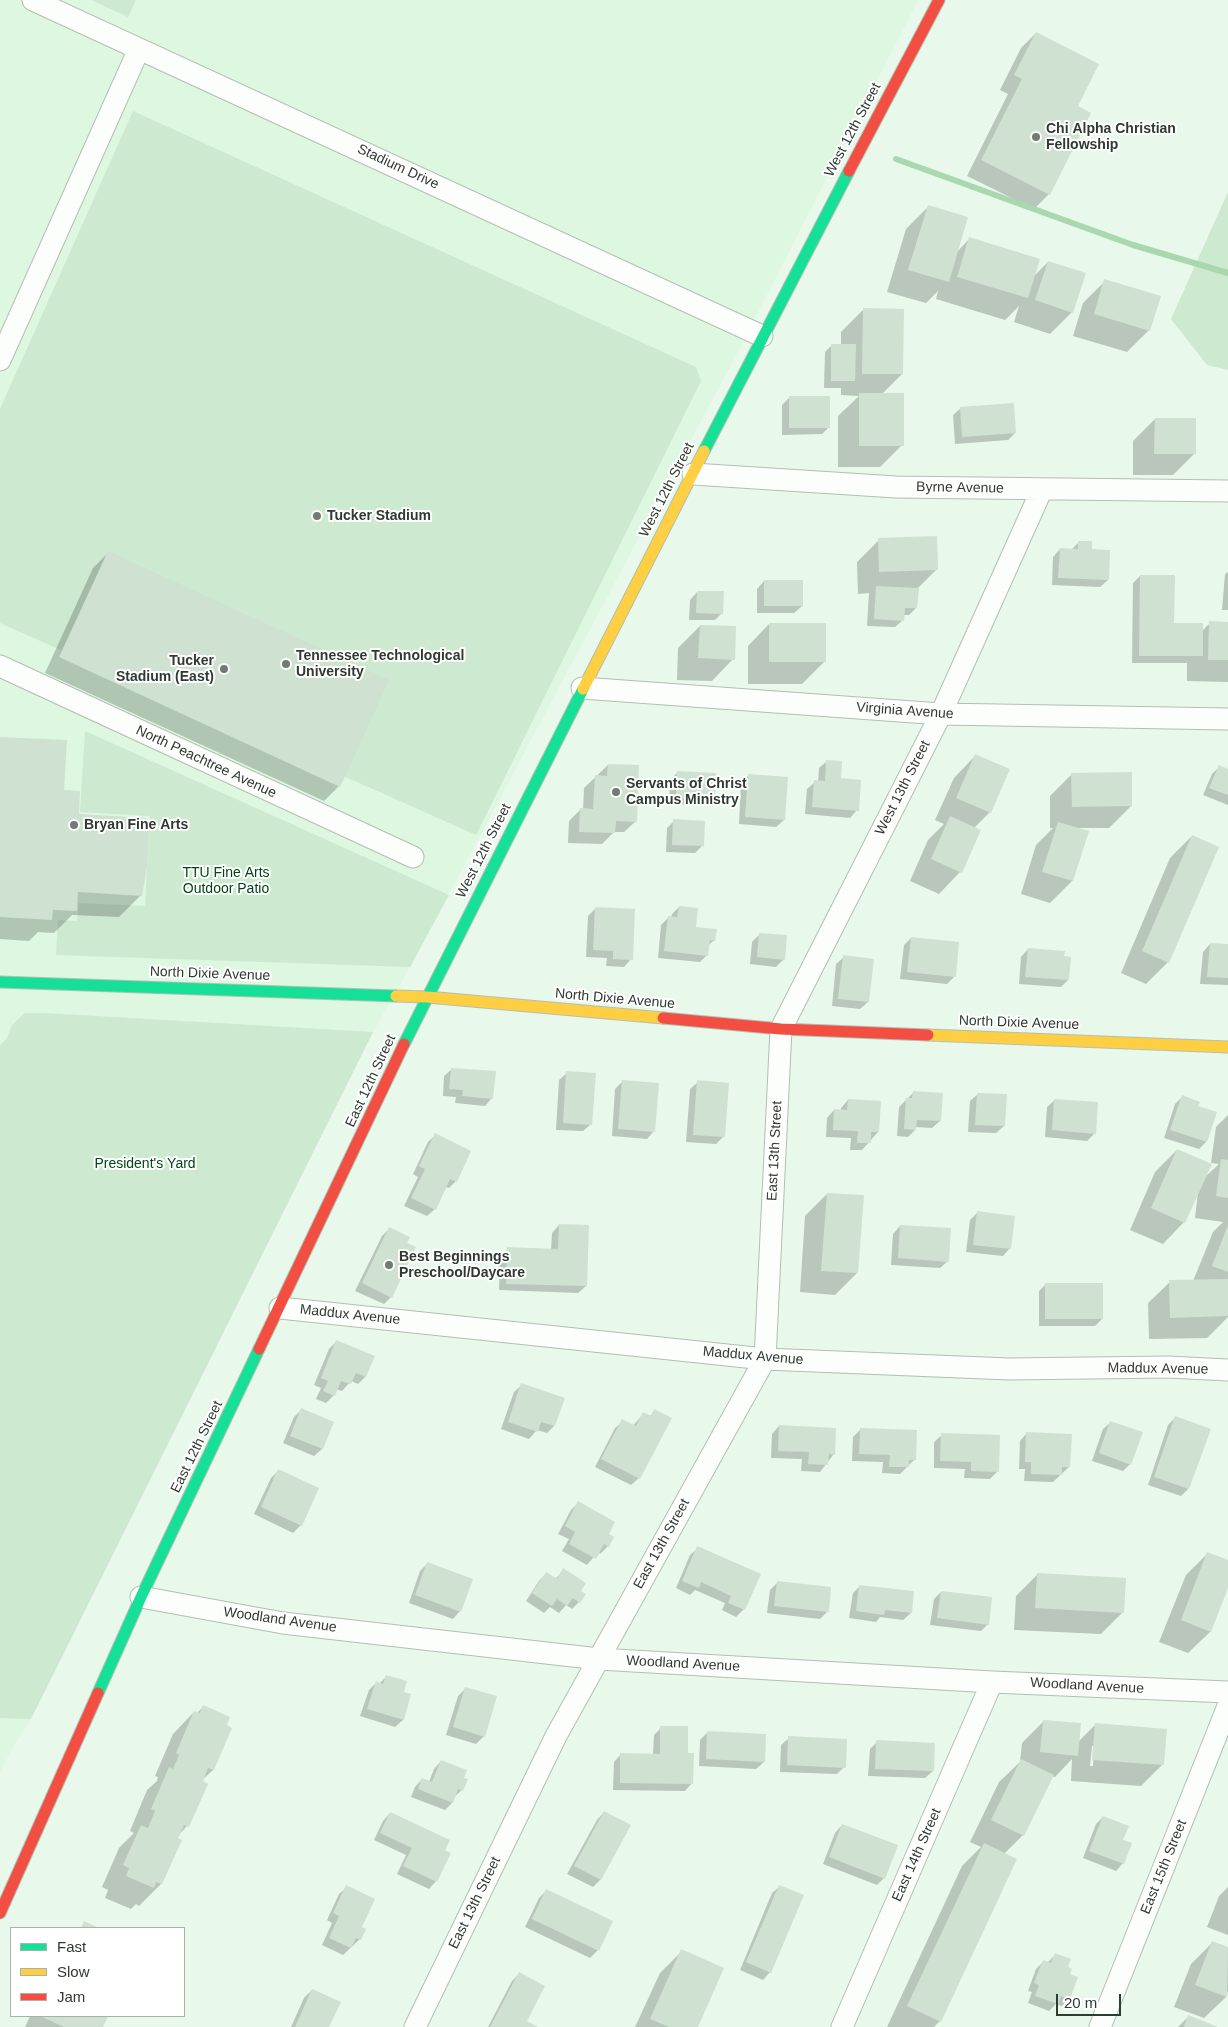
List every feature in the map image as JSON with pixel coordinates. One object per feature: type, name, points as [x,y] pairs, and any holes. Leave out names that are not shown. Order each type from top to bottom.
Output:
[{"type":"street","name":"Stadium Drive","points":[[33,0],[762,336]]},
{"type":"street","name":"West 12th Street","points":[[427,997],[762,336],[939,0]]},
{"type":"street","points":[[0,360],[140,49]]},
{"type":"street","name":"Byrne Avenue","points":[[692,474],[896,487],[1228,491]]},
{"type":"street","name":"West 13th Street","points":[[781,1028],[941,714],[1042,489]]},
{"type":"street","name":"North Peachtree Avenue","points":[[0,666],[413,857]]},
{"type":"street","name":"Virginia Avenue","points":[[582,688],[941,714],[1228,719]]},
{"type":"street","name":"North Dixie Avenue","points":[[0,982],[427,997],[781,1028],[1228,1047]]},
{"type":"street","name":"East 12th Street","points":[[0,1913],[141,1597],[427,997]]},
{"type":"street","name":"East 13th Street","points":[[415,2027],[556,1736],[765,1359],[781,1028]]},
{"type":"street","name":"Maddux Avenue","points":[[280,1308],[765,1359],[1009,1369],[1168,1367],[1228,1370]]},
{"type":"street","name":"Woodland Avenue","points":[[141,1597],[283,1623],[599,1659],[992,1682],[1228,1692]]},
{"type":"street","name":"East 14th Street","points":[[842,2027],[992,1682]]},
{"type":"street","name":"East 15th Street","points":[[1100,2027],[1228,1706]]},
{"type":"shaded area","name":"Tennessee Technological University","points":[[0,0],[918,0],[733,361],[410,967],[373,1032],[31,1719],[12,1749],[0,1773]]},
{"type":"green space","points":[[91,0],[136,0],[128,17]]},
{"type":"green space","name":"Tucker Stadium","points":[[133,111],[696,367],[701,381],[476,835],[0,623],[0,409]]},
{"type":"green space","points":[[1228,192],[1228,370],[1207,365],[1171,319]]},
{"type":"green space","name":"TTU Fine Arts Outdoor Patio","points":[[85,731],[449,895],[410,967],[56,955],[58,920],[77,921],[79,903],[145,906],[150,816],[80,812]]},
{"type":"green space","name":"President's Yard","points":[[25,1013],[373,1032],[31,1719],[0,1718],[0,1046],[7,1038],[12,1025]]},
{"type":"building","name":"Chi Alpha Christian Fellowship","points":[[1036,32],[1099,64],[1078,106],[1091,113],[1050,195],[981,160],[1022,79],[1014,75]]},
{"type":"building","points":[[928,205],[968,217],[949,282],[908,270]]},
{"type":"building","points":[[969,237],[1040,259],[1028,298],[957,277]]},
{"type":"building","points":[[1048,261],[1086,273],[1073,313],[1035,300]]},
{"type":"building","points":[[1104,279],[1161,296],[1150,331],[1094,314]]},
{"type":"building","points":[[863,308],[904,309],[903,374],[862,374]]},
{"type":"building","points":[[831,344],[856,344],[855,381],[831,381]]},
{"type":"building","points":[[859,393],[904,393],[904,446],[859,446]]},
{"type":"building","points":[[789,396],[830,396],[830,428],[789,428]]},
{"type":"building","points":[[1014,403],[1016,433],[962,437],[960,407]]},
{"type":"building","points":[[1155,418],[1196,418],[1196,454],[1154,454]]},
{"type":"building","points":[[937,536],[938,570],[879,572],[878,538]]},
{"type":"building","points":[[1078,541],[1092,541],[1092,549],[1110,550],[1109,580],[1058,578],[1060,548],[1078,549]]},
{"type":"building","name":"Tucker Stadium (East)","points":[[108,551],[389,680],[340,787],[59,657]]},
{"type":"building","points":[[1140,575],[1175,575],[1174,623],[1203,623],[1203,656],[1139,656]]},
{"type":"building","points":[[764,580],[803,580],[803,606],[764,606]]},
{"type":"building","points":[[876,586],[919,588],[917,608],[905,608],[904,621],[874,619]]},
{"type":"building","points":[[697,591],[724,591],[723,614],[696,613]]},
{"type":"building","points":[[1209,621],[1228,622],[1228,660],[1208,660]]},
{"type":"building","points":[[769,623],[826,623],[826,662],[769,662]]},
{"type":"building","points":[[700,625],[736,626],[735,660],[698,658]]},
{"type":"building","name":"Bryan Fine Arts","points":[[0,737],[67,740],[64,790],[80,791],[79,814],[146,818],[149,832],[147,867],[142,896],[78,892],[77,911],[53,910],[52,920],[0,917]]},
{"type":"building","points":[[975,754],[1010,769],[991,813],[956,798]]},
{"type":"building","points":[[826,760],[842,761],[841,778],[861,780],[859,811],[812,807],[814,780],[825,781]]},
{"type":"building","name":"Servants of Christ Campus Ministry","points":[[608,764],[639,765],[637,822],[616,821],[615,833],[579,832],[580,808],[593,809],[595,775],[607,776]]},
{"type":"building","points":[[1219,765],[1228,769],[1228,795],[1209,788]]},
{"type":"building","points":[[677,771],[716,773],[715,798],[676,797]]},
{"type":"building","points":[[1132,772],[1132,806],[1072,807],[1071,773]]},
{"type":"building","points":[[748,774],[788,777],[785,820],[745,817]]},
{"type":"building","points":[[950,816],[981,830],[962,873],[931,859]]},
{"type":"building","points":[[673,819],[705,821],[704,846],[672,845]]},
{"type":"building","points":[[1058,822],[1089,831],[1073,881],[1042,872]]},
{"type":"building","points":[[1192,835],[1219,847],[1169,963],[1142,951]]},
{"type":"building","points":[[679,906],[698,908],[696,927],[717,929],[715,941],[710,940],[708,956],[664,951],[668,916],[677,917]]},
{"type":"building","points":[[595,907],[635,909],[633,960],[613,959],[613,951],[593,950]]},
{"type":"building","points":[[759,933],[787,935],[785,960],[757,957]]},
{"type":"building","points":[[911,937],[959,942],[956,977],[907,972]]},
{"type":"building","points":[[1210,943],[1228,944],[1228,978],[1207,977]]},
{"type":"building","points":[[1028,948],[1065,951],[1064,956],[1071,957],[1069,980],[1025,977]]},
{"type":"building","points":[[843,955],[874,959],[869,1002],[838,999]]},
{"type":"building","points":[[451,1068],[496,1071],[493,1099],[462,1096],[463,1090],[449,1089]]},
{"type":"building","points":[[566,1071],[596,1073],[592,1125],[563,1123]]},
{"type":"building","points":[[622,1080],[659,1083],[655,1132],[618,1129]]},
{"type":"building","points":[[697,1080],[729,1083],[725,1137],[693,1135]]},
{"type":"building","points":[[913,1091],[943,1093],[941,1121],[917,1120],[916,1130],[904,1129],[906,1098],[912,1098]]},
{"type":"building","points":[[977,1093],[1007,1094],[1005,1126],[975,1125]]},
{"type":"building","points":[[1182,1095],[1200,1102],[1198,1106],[1217,1112],[1207,1142],[1170,1130]]},
{"type":"building","points":[[848,1099],[881,1101],[879,1132],[871,1132],[871,1143],[857,1143],[858,1131],[833,1130],[834,1109],[847,1110]]},
{"type":"building","points":[[1054,1099],[1098,1102],[1096,1134],[1052,1130]]},
{"type":"building","points":[[435,1133],[471,1151],[457,1182],[450,1179],[436,1210],[411,1198],[425,1169],[419,1166]]},
{"type":"building","points":[[1177,1149],[1212,1164],[1185,1223],[1151,1208]]},
{"type":"building","points":[[1221,1159],[1228,1160],[1228,1198],[1216,1196]]},
{"type":"building","points":[[827,1193],[864,1195],[858,1273],[821,1271]]},
{"type":"building","points":[[977,1211],[1015,1216],[1011,1249],[973,1245]]},
{"type":"building","points":[[559,1224],[589,1225],[587,1286],[506,1284],[507,1247],[558,1249]]},
{"type":"building","points":[[900,1225],[951,1228],[949,1262],[898,1258]]},
{"type":"building","points":[[1228,1225],[1228,1272],[1212,1266]]},
{"type":"building","name":"Best Beginnings Preschool/Daycare","points":[[389,1227],[410,1237],[407,1243],[416,1247],[392,1298],[362,1283]]},
{"type":"building","points":[[1228,1279],[1228,1316],[1170,1318],[1169,1280]]},
{"type":"building","points":[[1045,1283],[1103,1283],[1103,1319],[1045,1319]]},
{"type":"building","points":[[336,1340],[375,1356],[366,1377],[356,1373],[351,1384],[341,1381],[335,1396],[323,1391],[328,1381],[321,1378]]},
{"type":"building","points":[[521,1383],[565,1398],[555,1426],[541,1422],[538,1432],[508,1422]]},
{"type":"building","points":[[301,1408],[334,1422],[323,1449],[290,1436]]},
{"type":"building","points":[[654,1409],[672,1418],[640,1479],[601,1459],[622,1419],[636,1426],[643,1412],[651,1416]]},
{"type":"building","points":[[1175,1416],[1211,1429],[1189,1489],[1154,1477]]},
{"type":"building","points":[[1110,1421],[1143,1432],[1131,1465],[1099,1453]]},
{"type":"building","points":[[779,1425],[836,1428],[835,1455],[829,1454],[828,1465],[808,1464],[809,1452],[778,1451]]},
{"type":"building","points":[[860,1428],[917,1430],[916,1460],[909,1460],[909,1467],[889,1467],[890,1455],[859,1454]]},
{"type":"building","points":[[1026,1432],[1072,1434],[1070,1467],[1062,1467],[1062,1475],[1031,1474],[1031,1462],[1025,1462]]},
{"type":"building","points":[[941,1433],[1000,1435],[999,1472],[971,1471],[971,1462],[940,1461]]},
{"type":"building","points":[[278,1469],[319,1488],[302,1526],[261,1507]]},
{"type":"building","points":[[578,1501],[615,1522],[609,1534],[614,1537],[609,1547],[604,1544],[596,1559],[569,1544],[575,1532],[565,1526]]},
{"type":"building","points":[[697,1546],[761,1574],[745,1610],[728,1603],[731,1596],[701,1582],[699,1588],[682,1581]]},
{"type":"building","points":[[1207,1552],[1228,1560],[1228,1588],[1211,1632],[1181,1620]]},
{"type":"building","points":[[427,1562],[473,1579],[461,1612],[415,1595]]},
{"type":"building","points":[[563,1568],[586,1583],[581,1591],[586,1594],[580,1603],[573,1598],[567,1606],[557,1599],[552,1606],[532,1593],[546,1572],[557,1579]]},
{"type":"building","points":[[1037,1573],[1126,1578],[1124,1613],[1035,1608]]},
{"type":"building","points":[[777,1581],[831,1587],[829,1612],[774,1606]]},
{"type":"building","points":[[859,1585],[914,1591],[912,1613],[885,1610],[884,1615],[856,1611]]},
{"type":"building","points":[[941,1591],[992,1597],[989,1625],[937,1618]]},
{"type":"building","points":[[386,1675],[407,1681],[404,1692],[411,1694],[404,1720],[367,1709],[376,1681],[383,1684]]},
{"type":"building","points":[[465,1687],[497,1696],[485,1737],[453,1727]]},
{"type":"building","points":[[203,1705],[230,1717],[227,1725],[232,1728],[214,1770],[208,1768],[203,1781],[208,1784],[189,1827],[184,1825],[178,1838],[182,1840],[162,1884],[156,1882],[154,1888],[126,1876],[129,1868],[123,1865],[141,1825],[148,1828],[155,1811],[151,1809],[169,1767],[173,1769],[179,1755],[176,1753],[194,1711],[200,1713]]},
{"type":"building","points":[[1043,1720],[1081,1723],[1078,1756],[1040,1752]]},
{"type":"building","points":[[1095,1723],[1167,1729],[1164,1765],[1092,1760]]},
{"type":"building","points":[[660,1726],[688,1726],[688,1753],[694,1753],[693,1784],[620,1783],[620,1753],[660,1754]]},
{"type":"building","points":[[707,1731],[766,1734],[765,1762],[706,1759]]},
{"type":"building","points":[[788,1736],[847,1739],[846,1768],[787,1765]]},
{"type":"building","points":[[876,1740],[935,1743],[934,1771],[875,1769]]},
{"type":"building","points":[[1021,1759],[1054,1775],[1024,1836],[991,1820]]},
{"type":"building","points":[[441,1760],[467,1770],[464,1778],[468,1779],[463,1791],[458,1789],[453,1803],[418,1789],[422,1778],[432,1782]]},
{"type":"building","points":[[604,1811],[631,1825],[601,1880],[574,1866]]},
{"type":"building","points":[[390,1812],[450,1840],[445,1850],[451,1853],[437,1882],[403,1866],[412,1848],[380,1833]]},
{"type":"building","points":[[1103,1816],[1129,1826],[1123,1840],[1132,1843],[1124,1864],[1089,1851]]},
{"type":"building","points":[[842,1824],[898,1845],[885,1879],[829,1857]]},
{"type":"building","points":[[984,1843],[1017,1859],[941,2022],[907,2006]]},
{"type":"building","points":[[346,1885],[375,1899],[362,1927],[366,1929],[361,1940],[356,1938],[351,1948],[329,1938],[339,1916],[333,1913]]},
{"type":"building","points":[[779,1885],[804,1895],[771,1973],[746,1962]]},
{"type":"building","points":[[546,1889],[613,1921],[599,1951],[532,1919]]},
{"type":"building","points":[[84,1921],[97,1927],[81,1927]]},
{"type":"building","points":[[1212,1941],[1228,1947],[1227,1997],[1195,1985]]},
{"type":"building","points":[[681,1949],[724,1968],[698,2027],[669,2027],[650,2019]]},
{"type":"building","points":[[1055,1953],[1071,1959],[1068,1967],[1072,1969],[1070,1974],[1078,1977],[1070,1999],[1061,1996],[1058,2004],[1035,1996],[1039,1985],[1034,1983],[1043,1960],[1051,1963]]},
{"type":"building","points":[[519,1972],[545,1986],[527,2021],[538,2027],[490,2027]]},
{"type":"building","points":[[312,1989],[341,2002],[329,2027],[295,2027]]},
{"type":"building","points":[[1188,2015],[1218,2027],[1184,2027]]},
{"type":"building","points":[[42,2017],[108,2017],[103,2027],[64,2027]]},
{"type":"waterway","points":[[896,159],[1133,245],[1228,273]]},
{"type":"traffic: fast","points":[[704,451],[849,171]]},
{"type":"traffic: fast","points":[[404,1044],[583,689]]},
{"type":"traffic: fast","points":[[0,982],[396,996]]},
{"type":"traffic: fast","points":[[98,1693],[141,1597],[259,1349]]},
{"type":"traffic: slow","points":[[583,689],[704,451]]},
{"type":"traffic: slow","points":[[396,996],[427,997],[663,1018]]},
{"type":"traffic: slow","points":[[928,1035],[1228,1047]]},
{"type":"traffic: jam","points":[[849,171],[939,0]]},
{"type":"traffic: jam","points":[[663,1018],[781,1029],[928,1035]]},
{"type":"traffic: jam","points":[[259,1349],[404,1044]]},
{"type":"traffic: jam","points":[[0,1913],[98,1693]]},
{"type":"place","name":"Chi Alpha Christian Fellowship","points":[[1036,137]]},
{"type":"place","name":"Tucker Stadium","points":[[317,516]]},
{"type":"place","name":"Tennessee Technological University","points":[[286,664]]},
{"type":"place","name":"Tucker Stadium (East)","points":[[224,669]]},
{"type":"place","name":"Servants of Christ Campus Ministry","points":[[616,792]]},
{"type":"place","name":"Bryan Fine Arts","points":[[74,825]]},
{"type":"place","name":"Best Beginnings Preschool/Daycare","points":[[389,1265]]}]
